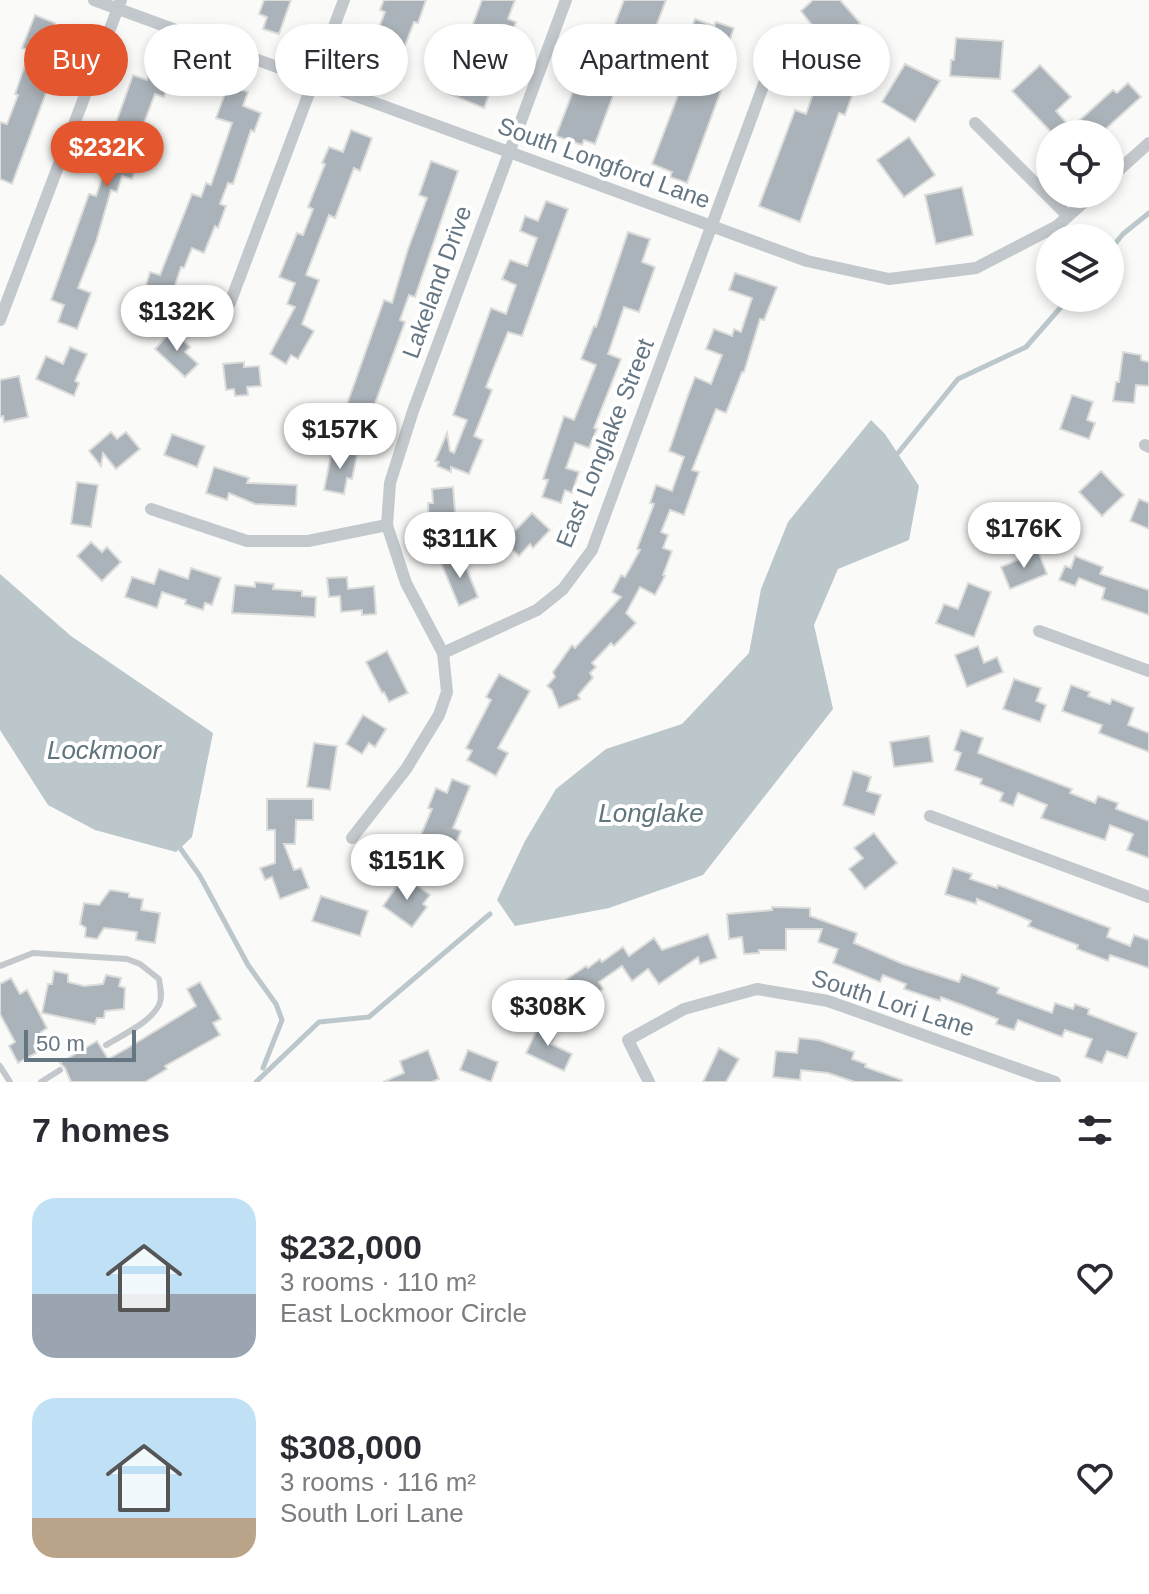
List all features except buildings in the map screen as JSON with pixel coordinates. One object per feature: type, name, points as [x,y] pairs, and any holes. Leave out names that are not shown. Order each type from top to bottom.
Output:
[{"type":"street","name":"South Longford Lane","points":[[94,0],[119,4],[275,65]]},
{"type":"street","points":[[335,24],[344,0]]},
{"type":"street","name":"Lakeland Drive","points":[[443,653],[406,583],[387,525],[390,483],[566,0]]},
{"type":"street","points":[[0,320],[119,4]]},
{"type":"street","points":[[230,303],[308,96]]},
{"type":"street","name":"South Longford Lane","points":[[358,96],[807,261],[889,279],[976,268],[1057,226],[1077,208]]},
{"type":"street","name":"East Longlake Street","points":[[443,653],[537,610],[563,589],[592,550],[759,96]]},
{"type":"street","points":[[975,123],[1068,216]]},
{"type":"street","points":[[1124,165],[1149,143]]},
{"type":"street","points":[[151,509],[247,541],[308,541],[387,525]]},
{"type":"street","points":[[1039,631],[1149,671]]},
{"type":"street","points":[[352,838],[406,769],[439,715],[447,692],[443,653]]},
{"type":"street","points":[[930,816],[1149,897]]},
{"type":"street","name":"South Lori Lane","points":[[649,1082],[628,1040],[684,1009],[757,989],[828,1001],[1055,1082]]},
{"type":"lane","points":[[0,966],[33,953],[127,959],[140,964],[159,979],[162,996],[159,1006],[148,1018],[106,1045]]},
{"type":"lane","points":[[0,1066],[10,1082]]},
{"type":"lane","points":[[41,1082],[60,1070]]},
{"type":"water","name":"Longlake","points":[[871,420],[885,434],[919,486],[909,540],[838,569],[814,625],[833,709],[703,875],[609,908],[515,926],[497,900],[525,841],[556,789],[606,749],[682,724],[749,653],[761,589],[788,522]]},
{"type":"water","name":"Lockmoor","points":[[0,574],[71,636],[213,733],[192,837],[176,852],[95,830],[48,805],[0,730]]},
{"type":"waterway","points":[[1124,233],[1149,213]]},
{"type":"waterway","points":[[898,453],[958,379],[1026,347],[1057,312]]},
{"type":"waterway","points":[[180,848],[200,876],[248,965],[276,1004],[282,1020],[263,1068]]},
{"type":"waterway","points":[[256,1082],[319,1022],[369,1017],[490,914]]}]
